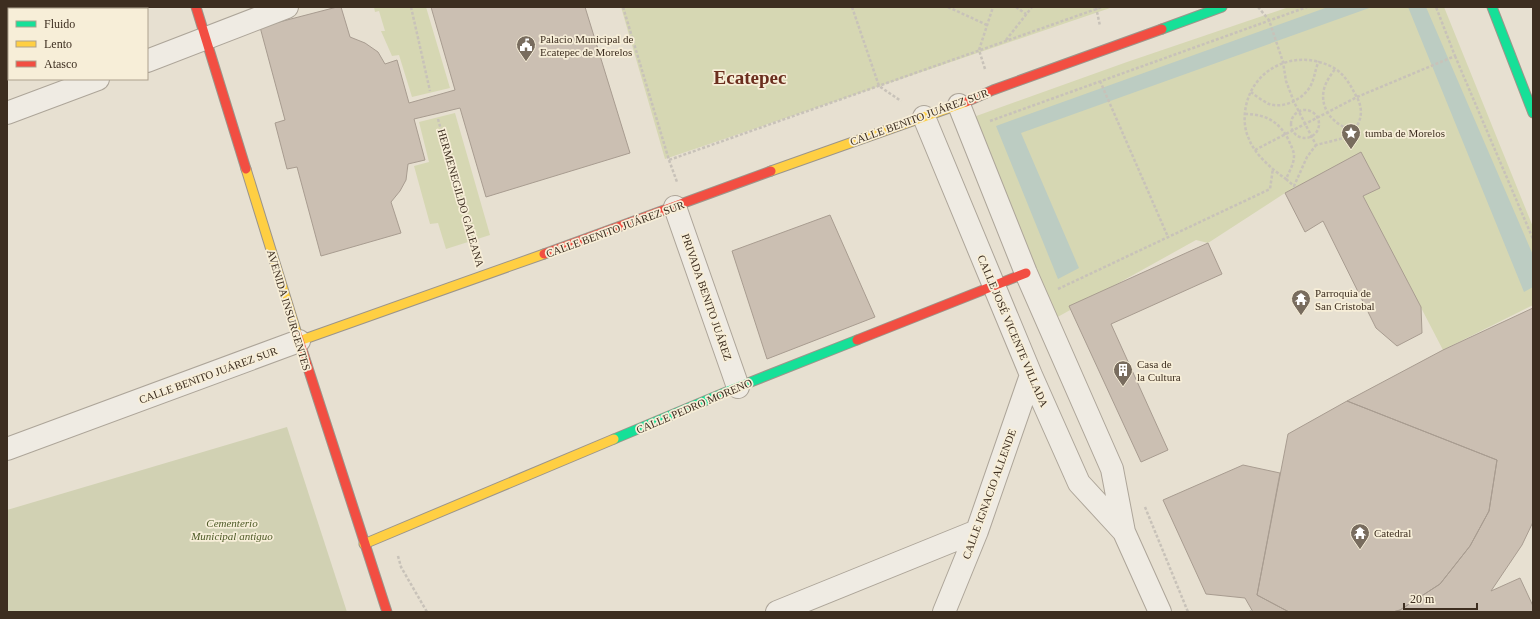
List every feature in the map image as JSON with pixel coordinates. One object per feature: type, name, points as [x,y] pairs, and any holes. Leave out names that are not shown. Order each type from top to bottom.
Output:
[{"type":"street","name":"AVENIDA INSURGENTES","points":[[196,7],[299,341],[387,612]]},
{"type":"street","points":[[148,61],[287,7]]},
{"type":"street","name":"CALLE BENITO JUÁREZ SUR","points":[[7,449],[299,341],[959,105],[1000,88],[1222,7]]},
{"type":"street","points":[[1492,7],[1533,114]]},
{"type":"street","points":[[7,114],[95,80]]},
{"type":"street","name":"CALLE JOSÉ VICENTE VILLADA","points":[[959,105],[1026,273],[1112,469],[1124,532],[1160,612]]},
{"type":"street","name":"CALLE JOSÉ VICENTE VILLADA","points":[[924,117],[1031,376],[1079,483],[1124,532]]},
{"type":"street","name":"PRIVADA BENITO JUÁREZ","points":[[675,207],[738,387]]},
{"type":"street","name":"CALLE PEDRO MORENO","points":[[364,544],[738,387],[1026,273]]},
{"type":"street","name":"CALLE IGNACIO ALLENDE","points":[[944,612],[977,531],[1031,376]]},
{"type":"street","points":[[777,612],[977,531]]},
{"type":"path","points":[[411,7],[430,91]]},
{"type":"path","points":[[623,7],[669,160],[1102,7]]},
{"type":"path","points":[[852,7],[879,86]]},
{"type":"path","points":[[948,7],[987,25]]},
{"type":"path","points":[[979,50],[993,7]]},
{"type":"path","points":[[1016,7],[1026,14]]},
{"type":"path","points":[[1006,41],[1032,7]]},
{"type":"path","points":[[1258,7],[1269,20],[1283,62],[1286,81],[1294,102],[1316,145]]},
{"type":"path","points":[[987,122],[1307,7]]},
{"type":"path","points":[[1436,7],[1455,56],[1533,239]]},
{"type":"path","points":[[1255,150],[1357,97],[1455,56]]},
{"type":"path","points":[[1301,59],[1319,61],[1335,69],[1348,81],[1357,97],[1361,114],[1359,124],[1354,130],[1352,136],[1316,145],[1307,157],[1294,186],[1258,155],[1249,139],[1244,121],[1246,102],[1254,85],[1267,71],[1283,62],[1301,59]]},
{"type":"path","points":[[1250,92],[1269,104],[1277,105],[1294,102],[1307,91],[1311,85],[1319,61]]},
{"type":"path","points":[[1335,69],[1324,88],[1324,103],[1330,117],[1337,124],[1346,129],[1354,130]]},
{"type":"path","points":[[1100,81],[1168,237]]},
{"type":"path","points":[[1299,111],[1311,111],[1318,117],[1319,127],[1311,136],[1302,137],[1293,130],[1291,124],[1292,119],[1299,111]]},
{"type":"path","points":[[1245,114],[1258,114],[1273,120],[1286,134],[1294,156],[1293,164],[1286,179]]},
{"type":"path","name":"HERMENEGILDO GALEANA","points":[[438,120],[483,276]]},
{"type":"path","points":[[1054,283],[1057,290],[1270,189],[1273,168]]},
{"type":"path","points":[[392,533],[401,567],[426,612]]},
{"type":"green space","points":[[374,7],[426,7],[450,88],[412,97],[399,55],[392,56],[381,31],[385,31],[379,11],[375,12]]},
{"type":"green space","points":[[621,7],[1113,7],[665,159]]},
{"type":"green space","points":[[1289,7],[1444,7],[1533,227],[1533,305],[1443,350],[1363,196],[1380,188],[1360,153],[1285,193],[1208,243],[1196,240],[1054,319],[968,119],[1127,62]]},
{"type":"green space","points":[[455,113],[490,235],[446,249],[438,223],[430,224],[414,166],[429,162],[419,122]]},
{"type":"green space","name":"Cementerio Municipal antiguo","points":[[287,427],[347,612],[7,612],[7,510]]},
{"type":"shaded area","points":[[1328,7],[1372,7],[1021,133],[1079,268],[1058,279],[996,126]]},
{"type":"shaded area","points":[[1408,7],[1426,7],[1533,255],[1533,287],[1524,292]]},
{"type":"building","points":[[341,7],[350,37],[365,43],[378,52],[385,64],[397,60],[409,103],[455,90],[431,7],[585,7],[630,153],[486,197],[460,108],[414,119],[425,160],[408,164],[406,180],[400,191],[391,202],[401,233],[321,256],[297,167],[287,169],[275,123],[285,120],[260,27]]},
{"type":"building","points":[[1361,152],[1380,188],[1363,196],[1421,307],[1422,333],[1397,346],[1376,328],[1323,221],[1305,232],[1285,193]]},
{"type":"building","points":[[830,215],[875,317],[767,359],[732,251]]},
{"type":"building","name":"Casa de la Cultura","points":[[1208,243],[1222,274],[1111,324],[1168,450],[1141,462],[1069,306]]},
{"type":"building","points":[[1533,308],[1533,522],[1522,545],[1491,591],[1520,578],[1533,606],[1533,612],[1393,612],[1400,610],[1440,584],[1470,546],[1489,511],[1497,460],[1347,401],[1443,350]]},
{"type":"building","points":[[1347,401],[1497,460],[1489,511],[1470,546],[1440,584],[1400,610],[1393,612],[1289,612],[1257,595],[1288,434]]},
{"type":"building","points":[[1243,465],[1280,473],[1257,595],[1289,612],[1253,612],[1245,598],[1206,594],[1163,500]]},
{"type":"traffic: fast","points":[[1162,29],[1222,7]]},
{"type":"traffic: fast","points":[[1492,7],[1533,113]]},
{"type":"traffic: fast","points":[[614,439],[738,387],[857,340]]},
{"type":"traffic: slow","points":[[771,171],[966,102]]},
{"type":"traffic: slow","points":[[246,169],[297,334]]},
{"type":"traffic: slow","points":[[299,341],[544,254]]},
{"type":"traffic: slow","points":[[364,544],[614,439]]},
{"type":"traffic: jam","points":[[196,7],[246,169]]},
{"type":"traffic: jam","points":[[966,102],[993,90],[1162,29]]},
{"type":"traffic: jam","points":[[544,254],[771,171]]},
{"type":"traffic: jam","points":[[857,340],[1026,273]]},
{"type":"traffic: jam","points":[[297,334],[387,612]]},
{"type":"place","name":"Palacio Municipal de Ecatepec de Morelos","points":[[526,62]]},
{"type":"place","name":"tumba de Morelos","points":[[1351,150]]},
{"type":"place","name":"Parroquia de San Cristobal","points":[[1301,316]]},
{"type":"place","name":"Casa de la Cultura","points":[[1123,387]]},
{"type":"place","name":"Catedral","points":[[1360,550]]},
{"type":"district","name":"Ecatepec","points":[[750,77]]}]
